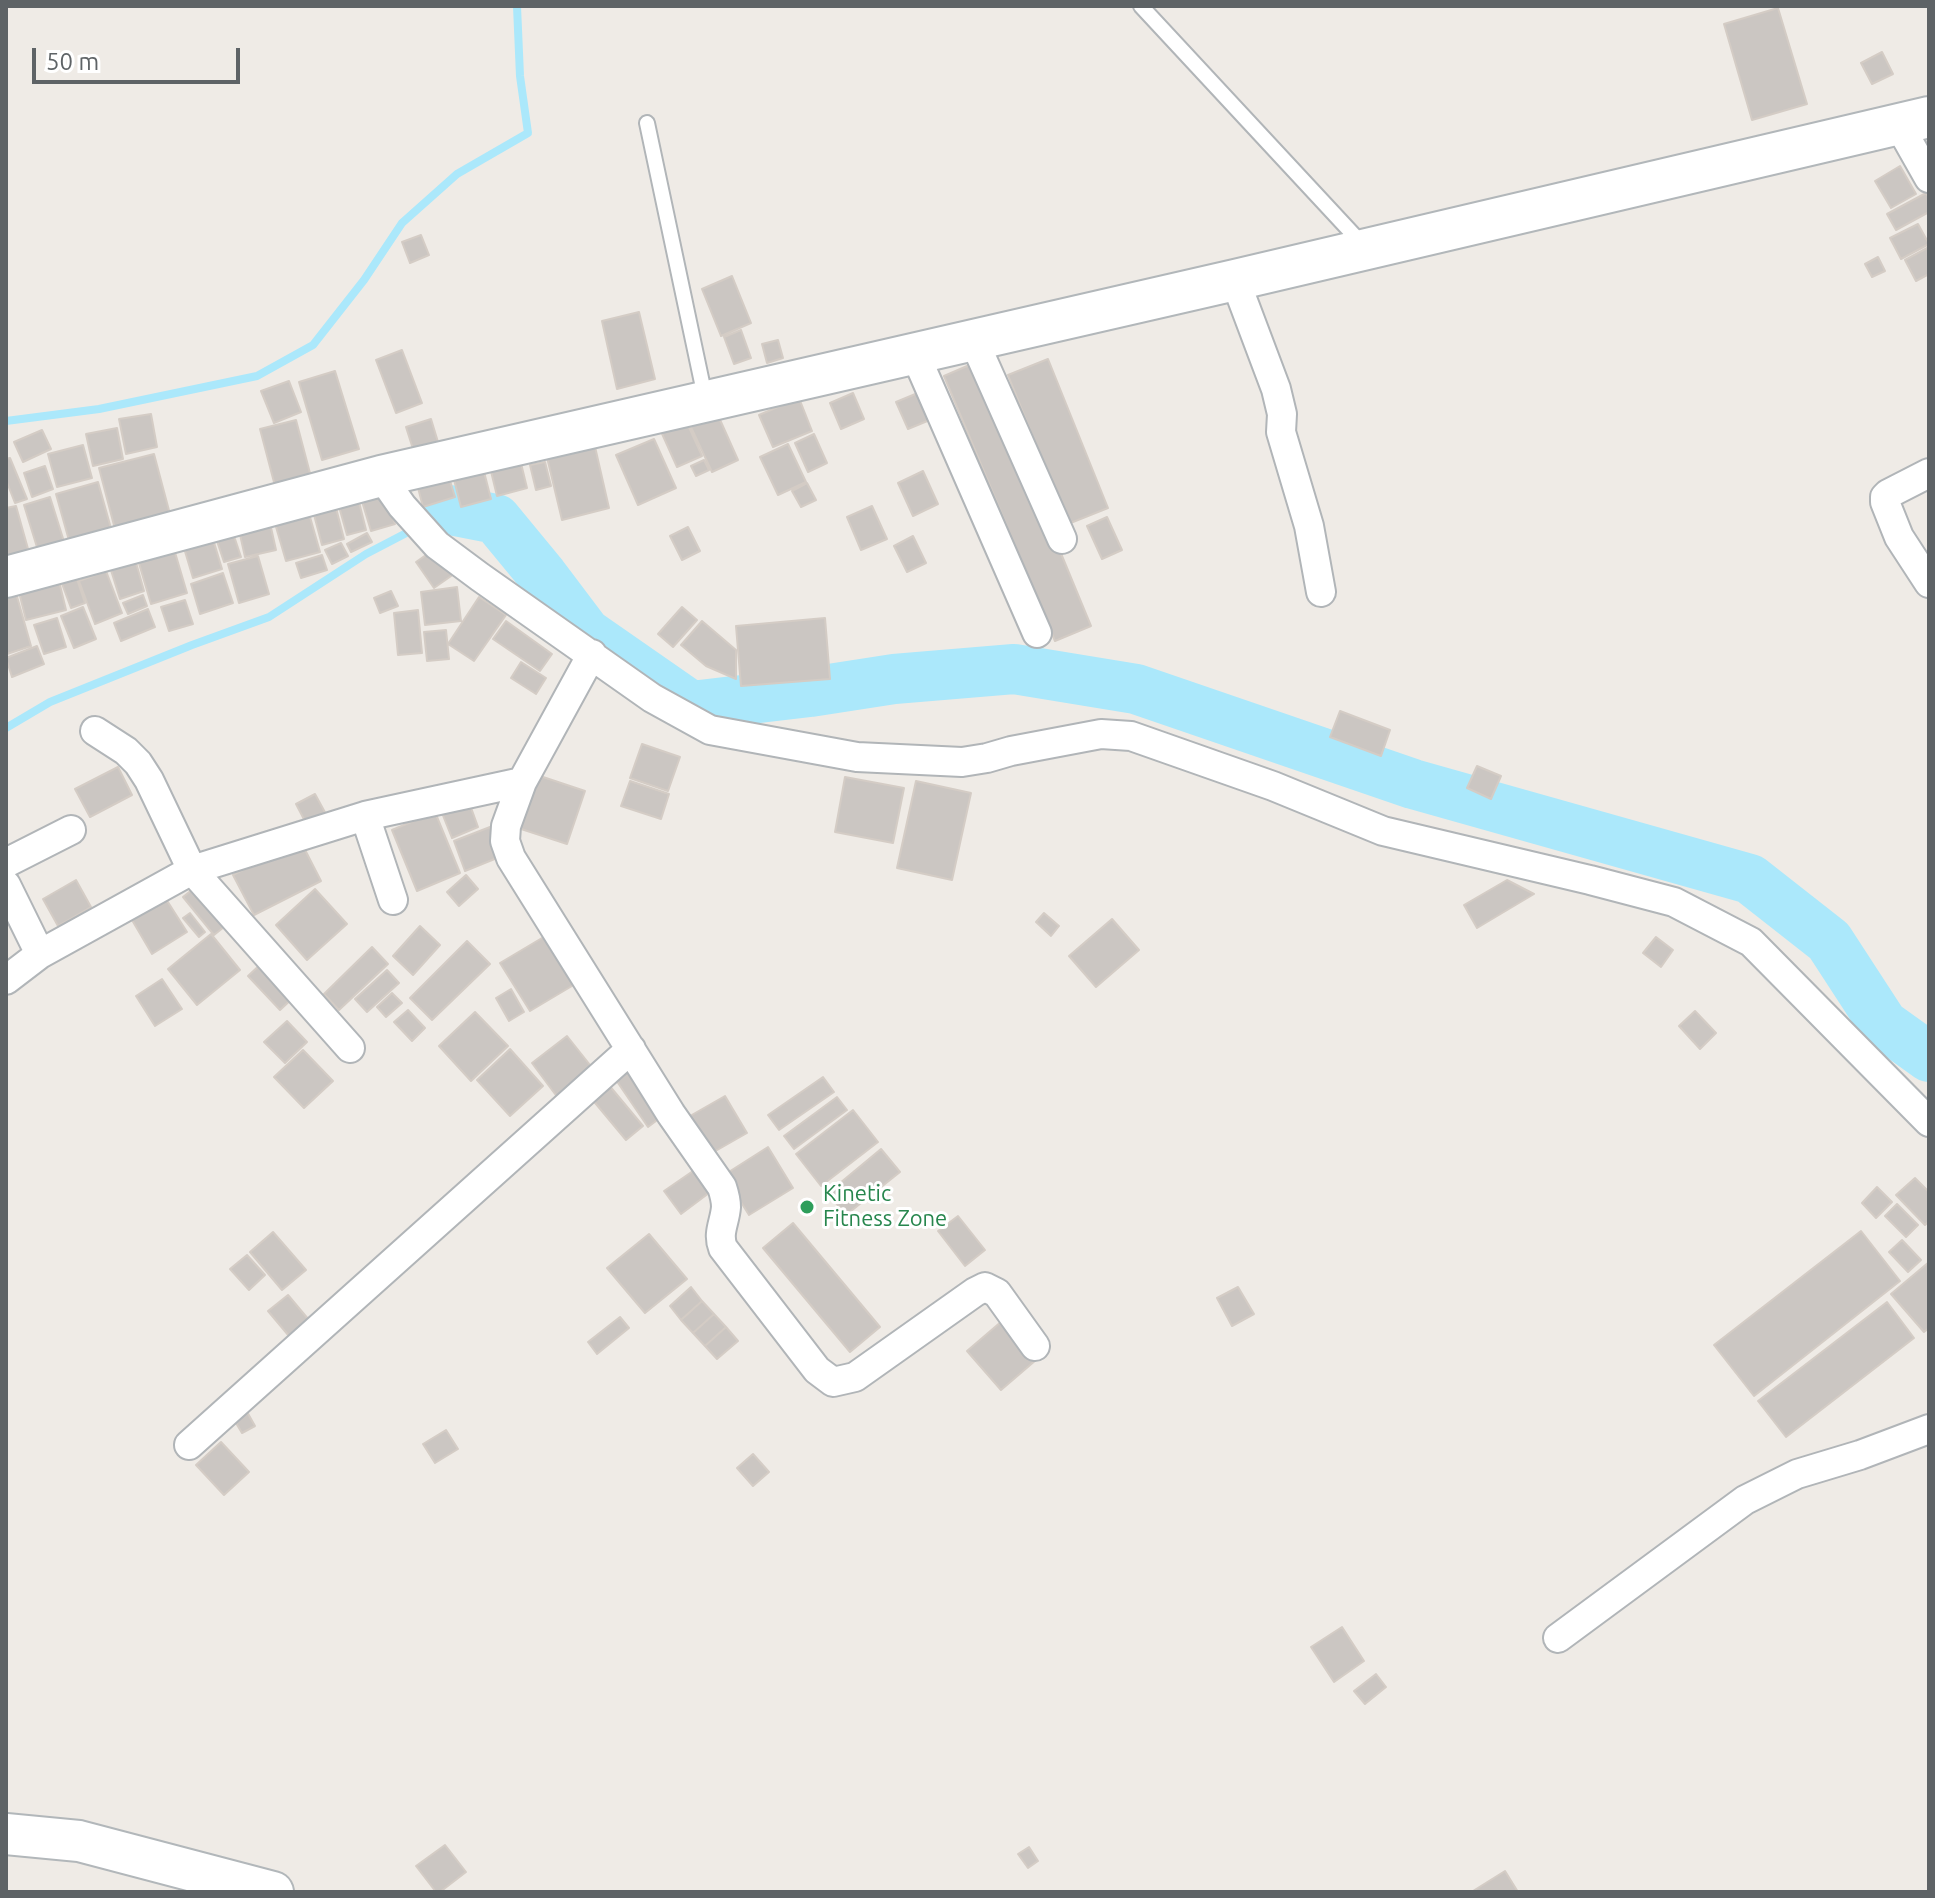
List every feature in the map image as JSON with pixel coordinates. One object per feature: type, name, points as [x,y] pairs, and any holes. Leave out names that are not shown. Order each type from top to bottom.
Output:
[{"type":"street","points":[[6,577],[392,491],[706,402],[1914,121],[1929,178]]},
{"type":"street","points":[[1235,280],[1276,389],[1282,414],[1281,432],[1309,526],[1321,592]]},
{"type":"street","points":[[974,341],[1062,539]]},
{"type":"street","points":[[915,354],[1037,633]]},
{"type":"street","points":[[1929,473],[1885,497],[1899,537],[1929,583]]},
{"type":"street","points":[[392,491],[437,545],[652,698],[710,730],[857,757],[962,762],[1101,734],[1131,736],[1273,786],[1383,831],[1674,902],[1751,942],[1929,1122]]},
{"type":"street","points":[[592,654],[522,782],[506,826],[505,841],[511,858],[671,1114],[722,1187],[726,1210],[719,1239],[723,1248],[817,1370],[833,1382],[855,1377],[985,1287],[997,1293],[1035,1346]]},
{"type":"street","points":[[95,731],[126,751],[138,763],[192,870],[350,1048]]},
{"type":"street","points":[[6,980],[40,954],[192,870],[365,816],[522,782]]},
{"type":"street","points":[[365,816],[393,900]]},
{"type":"street","points":[[6,863],[71,830]]},
{"type":"street","points":[[6,885],[40,954]]},
{"type":"street","points":[[189,1445],[631,1049]]},
{"type":"street","points":[[1558,1638],[1745,1500],[1797,1474],[1929,1429]]},
{"type":"street","points":[[6,1834],[79,1841],[273,1892]]},
{"type":"lane","points":[[1141,6],[1367,249]]},
{"type":"lane","points":[[647,123],[706,402]]},
{"type":"building","points":[[1778,8],[1807,104],[1752,120],[1724,24]]},
{"type":"building","points":[[1882,52],[1893,74],[1872,84],[1861,63]]},
{"type":"building","points":[[1900,166],[1916,194],[1891,208],[1875,181]]},
{"type":"building","points":[[1926,193],[1929,212],[1896,230],[1887,214]]},
{"type":"building","points":[[1918,224],[1929,244],[1901,259],[1890,238]]},
{"type":"building","points":[[421,235],[429,255],[410,263],[402,242]]},
{"type":"building","points":[[1929,247],[1929,274],[1916,281],[1905,260]]},
{"type":"building","points":[[1878,257],[1885,271],[1872,277],[1865,264]]},
{"type":"building","points":[[732,276],[751,323],[721,336],[702,289]]},
{"type":"building","points":[[639,312],[655,379],[617,389],[602,321]]},
{"type":"building","points":[[741,330],[751,358],[734,364],[724,337]]},
{"type":"building","points":[[778,340],[783,358],[767,363],[762,344]]},
{"type":"building","points":[[402,350],[422,403],[396,413],[376,360]]},
{"type":"building","points":[[1048,359],[1108,508],[1068,524],[1008,375]]},
{"type":"building","points":[[981,360],[1091,626],[1055,641],[944,376]]},
{"type":"building","points":[[335,371],[359,449],[322,460],[299,382]]},
{"type":"building","points":[[289,381],[301,412],[274,423],[261,391]]},
{"type":"building","points":[[925,390],[937,417],[908,429],[896,402]]},
{"type":"building","points":[[853,393],[864,419],[841,429],[830,403]]},
{"type":"building","points":[[799,398],[812,431],[773,447],[759,415]]},
{"type":"building","points":[[717,413],[738,460],[712,472],[690,425]]},
{"type":"building","points":[[151,414],[157,447],[126,454],[119,419]]},
{"type":"building","points":[[684,416],[702,456],[677,467],[659,427]]},
{"type":"building","points":[[431,419],[438,442],[413,449],[406,427]]},
{"type":"building","points":[[296,420],[311,477],[275,486],[260,429]]},
{"type":"building","points":[[117,428],[123,459],[93,466],[86,434]]},
{"type":"building","points":[[42,430],[51,449],[23,462],[14,442]]},
{"type":"building","points":[[814,434],[827,463],[808,472],[795,443]]},
{"type":"building","points":[[593,438],[609,508],[562,520],[545,449]]},
{"type":"building","points":[[654,439],[676,488],[638,505],[616,455]]},
{"type":"building","points":[[788,444],[806,482],[778,495],[760,457]]},
{"type":"building","points":[[83,445],[92,478],[57,487],[48,454]]},
{"type":"building","points":[[154,454],[171,518],[116,533],[99,468]]},
{"type":"building","points":[[519,455],[527,488],[497,496],[489,463]]},
{"type":"building","points":[[10,458],[27,499],[15,503],[6,480],[6,459]]},
{"type":"building","points":[[704,460],[709,470],[696,476],[691,466]]},
{"type":"building","points":[[545,462],[551,486],[536,490],[530,465]]},
{"type":"building","points":[[482,464],[491,499],[461,507],[452,472]]},
{"type":"building","points":[[45,466],[53,489],[32,497],[24,473]]},
{"type":"building","points":[[447,471],[455,497],[423,507],[416,480]]},
{"type":"building","points":[[923,471],[938,504],[913,516],[898,483]]},
{"type":"building","points":[[98,482],[112,532],[70,544],[56,494]]},
{"type":"building","points":[[807,483],[816,500],[801,507],[792,491]]},
{"type":"building","points":[[384,491],[395,524],[371,531],[361,498]]},
{"type":"building","points":[[50,497],[66,548],[40,557],[24,505]]},
{"type":"building","points":[[358,498],[366,530],[347,535],[338,503]]},
{"type":"building","points":[[335,504],[344,539],[322,545],[313,511]]},
{"type":"building","points":[[16,506],[30,556],[6,563],[6,508]]},
{"type":"building","points":[[872,506],[887,539],[861,550],[847,517]]},
{"type":"building","points":[[308,510],[320,552],[286,561],[274,520]]},
{"type":"building","points":[[1107,517],[1122,550],[1102,559],[1087,526]]},
{"type":"building","points":[[270,523],[276,550],[245,557],[239,530]]},
{"type":"building","points":[[688,527],[700,551],[682,560],[670,536]]},
{"type":"building","points":[[233,533],[241,557],[224,562],[216,538]]},
{"type":"building","points":[[367,533],[372,542],[351,552],[347,544]]},
{"type":"building","points":[[913,536],[926,563],[907,572],[894,546]]},
{"type":"building","points":[[213,539],[222,569],[193,578],[184,548]]},
{"type":"building","points":[[341,543],[348,556],[332,564],[325,550]]},
{"type":"building","points":[[436,548],[454,574],[434,588],[416,562]]},
{"type":"building","points":[[174,549],[187,593],[151,604],[138,560]]},
{"type":"building","points":[[322,555],[327,570],[301,578],[296,563]]},
{"type":"building","points":[[258,556],[269,594],[239,603],[228,564]]},
{"type":"building","points":[[135,559],[144,591],[120,599],[110,567]]},
{"type":"building","points":[[106,571],[122,613],[95,624],[79,581]]},
{"type":"building","points":[[223,573],[233,603],[200,614],[191,584]]},
{"type":"building","points":[[76,576],[85,603],[71,608],[61,581]]},
{"type":"building","points":[[59,581],[66,610],[26,620],[19,592]]},
{"type":"building","points":[[457,587],[461,621],[425,625],[421,592]]},
{"type":"building","points":[[391,591],[398,606],[380,613],[374,598]]},
{"type":"building","points":[[16,593],[31,646],[7,654],[6,596]]},
{"type":"building","points":[[143,595],[147,606],[128,614],[123,603]]},
{"type":"building","points":[[479,597],[506,615],[474,661],[448,644]]},
{"type":"building","points":[[185,600],[193,624],[169,631],[161,607]]},
{"type":"building","points":[[83,607],[96,639],[74,648],[61,616]]},
{"type":"building","points":[[682,607],[697,620],[673,647],[658,634]]},
{"type":"building","points":[[148,609],[155,627],[121,641],[114,623]]},
{"type":"building","points":[[418,610],[422,653],[398,655],[394,613]]},
{"type":"building","points":[[57,618],[66,647],[44,654],[34,625]]},
{"type":"building","points":[[825,618],[830,679],[741,686],[736,626]]},
{"type":"building","points":[[506,621],[552,654],[540,671],[493,639]]},
{"type":"building","points":[[702,621],[736,650],[736,679],[706,666],[681,645]]},
{"type":"building","points":[[446,630],[449,659],[427,661],[424,632]]},
{"type":"building","points":[[37,646],[44,664],[12,677],[6,658]]},
{"type":"building","points":[[521,662],[546,678],[536,694],[511,678]]},
{"type":"building","points":[[1340,711],[1390,730],[1381,756],[1330,737]]},
{"type":"building","points":[[642,744],[680,757],[668,791],[630,778]]},
{"type":"building","points":[[1477,766],[1501,776],[1491,799],[1467,788]]},
{"type":"building","points":[[118,767],[132,795],[90,817],[75,789]]},
{"type":"building","points":[[531,773],[585,791],[567,844],[512,826]]},
{"type":"building","points":[[845,777],[904,788],[893,843],[835,832]]},
{"type":"building","points":[[630,781],[669,794],[661,819],[621,806]]},
{"type":"building","points":[[916,781],[971,793],[952,880],[897,868]]},
{"type":"building","points":[[315,794],[327,816],[308,827],[296,804]]},
{"type":"building","points":[[469,802],[478,827],[452,838],[442,813]]},
{"type":"building","points":[[435,812],[460,873],[417,891],[392,830]]},
{"type":"building","points":[[490,827],[502,856],[465,871],[454,841]]},
{"type":"building","points":[[300,840],[321,881],[254,915],[233,875]]},
{"type":"building","points":[[466,875],[478,889],[459,906],[447,892]]},
{"type":"building","points":[[76,880],[91,907],[58,926],[43,899]]},
{"type":"building","points":[[1507,880],[1534,894],[1477,928],[1464,905]]},
{"type":"building","points":[[198,885],[229,923],[214,935],[183,897]]},
{"type":"building","points":[[315,889],[347,924],[307,960],[276,925]]},
{"type":"building","points":[[166,899],[187,932],[152,954],[132,920]]},
{"type":"building","points":[[190,913],[205,932],[199,937],[183,918]]},
{"type":"building","points":[[1044,913],[1059,926],[1051,936],[1036,922]]},
{"type":"building","points":[[1112,919],[1139,950],[1096,987],[1069,956]]},
{"type":"building","points":[[420,926],[440,945],[413,975],[393,956]]},
{"type":"building","points":[[211,934],[240,970],[197,1005],[168,969]]},
{"type":"building","points":[[547,935],[577,983],[530,1011],[500,963]]},
{"type":"building","points":[[1656,937],[1673,950],[1661,967],[1643,953]]},
{"type":"building","points":[[467,941],[490,964],[432,1020],[410,998]]},
{"type":"building","points":[[372,947],[388,964],[339,1010],[324,994]]},
{"type":"building","points":[[263,962],[295,996],[280,1010],[248,976]]},
{"type":"building","points":[[387,970],[399,983],[367,1012],[355,999]]},
{"type":"building","points":[[162,979],[182,1009],[155,1026],[136,996]]},
{"type":"building","points":[[511,989],[524,1012],[509,1021],[496,998]]},
{"type":"building","points":[[392,993],[402,1003],[386,1017],[377,1007]]},
{"type":"building","points":[[408,1010],[425,1028],[412,1041],[394,1022]]},
{"type":"building","points":[[1695,1011],[1716,1033],[1700,1049],[1679,1026]]},
{"type":"building","points":[[475,1012],[508,1046],[471,1081],[439,1046]]},
{"type":"building","points":[[287,1021],[307,1042],[285,1063],[264,1042]]},
{"type":"building","points":[[567,1036],[594,1070],[558,1098],[532,1063]]},
{"type":"building","points":[[510,1049],[543,1086],[510,1116],[477,1080]]},
{"type":"building","points":[[303,1050],[333,1081],[304,1108],[274,1077]]},
{"type":"building","points":[[631,1069],[664,1115],[648,1127],[616,1080]]},
{"type":"building","points":[[823,1077],[834,1092],[779,1130],[768,1115]]},
{"type":"building","points":[[608,1084],[643,1126],[626,1140],[591,1098]]},
{"type":"building","points":[[725,1096],[747,1133],[712,1153],[690,1116]]},
{"type":"building","points":[[837,1097],[847,1110],[794,1149],[784,1136]]},
{"type":"building","points":[[853,1110],[878,1142],[821,1186],[796,1154]]},
{"type":"building","points":[[768,1147],[793,1188],[749,1215],[724,1175]]},
{"type":"building","points":[[881,1149],[900,1172],[846,1215],[828,1193]]},
{"type":"building","points":[[693,1171],[709,1193],[681,1214],[664,1191]]},
{"type":"building","points":[[1915,1178],[1929,1192],[1929,1221],[1925,1225],[1896,1195]]},
{"type":"building","points":[[1877,1187],[1892,1202],[1876,1218],[1862,1203]]},
{"type":"building","points":[[1897,1204],[1918,1225],[1906,1237],[1885,1216]]},
{"type":"building","points":[[958,1216],[985,1250],[965,1266],[938,1231]]},
{"type":"building","points":[[793,1223],[880,1327],[850,1352],[763,1248]]},
{"type":"building","points":[[1861,1231],[1900,1281],[1754,1396],[1714,1345]]},
{"type":"building","points":[[273,1232],[306,1270],[282,1290],[250,1252]]},
{"type":"building","points":[[649,1234],[687,1279],[645,1313],[607,1268]]},
{"type":"building","points":[[1902,1240],[1921,1260],[1908,1272],[1889,1252]]},
{"type":"building","points":[[247,1255],[265,1275],[249,1290],[230,1269]]},
{"type":"building","points":[[1929,1262],[1929,1328],[1924,1332],[1891,1294]]},
{"type":"building","points":[[691,1287],[702,1301],[681,1320],[670,1306]]},
{"type":"building","points":[[1238,1287],[1254,1314],[1232,1326],[1217,1298]]},
{"type":"building","points":[[288,1295],[314,1326],[294,1342],[268,1311]]},
{"type":"building","points":[[702,1301],[714,1314],[693,1333],[681,1320]]},
{"type":"building","points":[[1887,1302],[1914,1338],[1786,1437],[1758,1401]]},
{"type":"building","points":[[714,1314],[726,1327],[705,1346],[693,1333]]},
{"type":"building","points":[[620,1317],[629,1328],[597,1354],[588,1342]]},
{"type":"building","points":[[1002,1321],[1036,1360],[1001,1390],[967,1351]]},
{"type":"building","points":[[726,1327],[738,1341],[717,1359],[705,1346]]},
{"type":"building","points":[[246,1410],[255,1426],[242,1433],[233,1418]]},
{"type":"building","points":[[446,1430],[458,1449],[435,1463],[423,1444]]},
{"type":"building","points":[[221,1442],[249,1472],[224,1495],[196,1465]]},
{"type":"building","points":[[753,1454],[769,1472],[753,1486],[737,1468]]},
{"type":"building","points":[[1342,1627],[1364,1661],[1334,1682],[1311,1647]]},
{"type":"building","points":[[1376,1674],[1386,1687],[1365,1704],[1354,1691]]},
{"type":"building","points":[[445,1845],[466,1872],[436,1892],[416,1866]]},
{"type":"building","points":[[1029,1847],[1038,1861],[1028,1868],[1018,1854]]},
{"type":"building","points":[[1505,1871],[1518,1892],[1473,1891]]},
{"type":"waterway","points":[[6,421],[99,409],[257,376],[313,345],[364,280],[402,223],[457,174],[528,133],[520,76],[517,6]]},
{"type":"waterway","points":[[426,523],[450,510]]},
{"type":"waterway","points":[[450,510],[496,519],[586,633],[691,706],[894,679],[1014,669],[1136,689],[1413,784],[1750,879],[1829,941],[1883,1024],[1929,1057]]},
{"type":"waterway","points":[[6,728],[50,702],[269,617],[366,554],[414,529]]},
{"type":"place","name":"Kinetic Fitness Zone","points":[[807,1207]]}]
